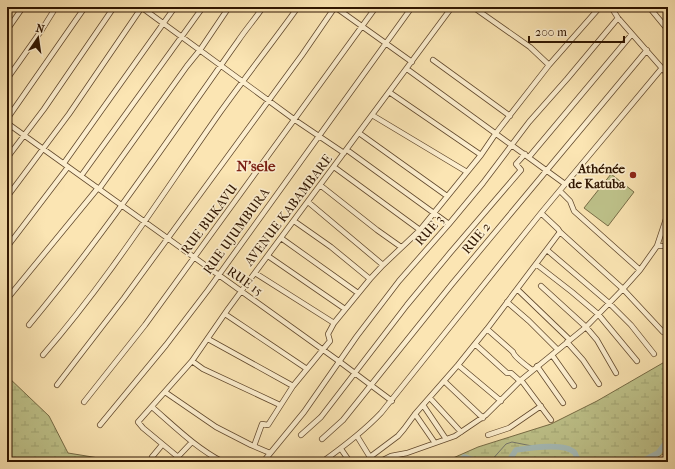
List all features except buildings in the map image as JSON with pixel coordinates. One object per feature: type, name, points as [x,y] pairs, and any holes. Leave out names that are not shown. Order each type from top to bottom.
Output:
[{"type":"street","points":[[7,30],[23,7]]},
{"type":"street","points":[[7,79],[56,7]]},
{"type":"street","points":[[7,121],[86,7]]},
{"type":"street","points":[[7,158],[114,7]]},
{"type":"street","points":[[7,197],[44,149],[142,7],[162,24],[295,120],[345,152],[449,224]]},
{"type":"street","points":[[64,163],[175,7]]},
{"type":"street","points":[[81,176],[203,7]]},
{"type":"street","points":[[7,299],[99,189],[200,50],[229,7]]},
{"type":"street","points":[[29,326],[56,294],[263,7]]},
{"type":"street","points":[[43,355],[70,323],[145,222],[222,110],[298,7]]},
{"type":"street","points":[[57,385],[168,238],[335,7],[412,62]]},
{"type":"street","name":"RUE BUKAVU","points":[[84,402],[145,325],[376,7]]},
{"type":"street","name":"RUE UJUMBURA","points":[[100,425],[166,345],[412,7]]},
{"type":"street","name":"AVENUE KABAMBARE","points":[[162,445],[138,422],[152,408],[192,361],[255,273],[452,7]]},
{"type":"street","points":[[473,7],[530,47],[549,65]]},
{"type":"street","points":[[254,446],[262,424],[268,425],[293,386],[330,342],[328,334],[345,309],[383,265],[420,230],[481,155],[496,133],[549,65],[600,7]]},
{"type":"street","points":[[610,7],[668,75]]},
{"type":"street","points":[[649,7],[668,30]]},
{"type":"street","name":"RUE 3","points":[[263,462],[304,412],[357,336],[399,281],[449,224],[483,183],[529,122],[618,18]]},
{"type":"street","points":[[301,435],[321,417],[354,373],[450,253],[522,170],[516,164],[527,155],[632,34]]},
{"type":"street","name":"RUE 2","points":[[322,439],[343,420],[452,284],[646,50]]},
{"type":"street","points":[[433,60],[510,116]]},
{"type":"street","points":[[323,462],[369,426],[392,401],[541,213],[662,68]]},
{"type":"street","points":[[407,69],[565,184]]},
{"type":"street","points":[[389,92],[481,155]]},
{"type":"street","points":[[372,115],[467,172]]},
{"type":"street","name":"RUE 15","points":[[7,121],[68,167],[122,204],[392,401]]},
{"type":"street","points":[[359,133],[447,196]]},
{"type":"street","points":[[7,247],[68,167]]},
{"type":"street","points":[[334,167],[420,230]]},
{"type":"street","points":[[320,185],[401,247]]},
{"type":"street","points":[[560,191],[570,201],[574,211],[640,270]]},
{"type":"street","points":[[308,202],[383,265]]},
{"type":"street","points":[[541,213],[623,289],[663,332]]},
{"type":"street","points":[[379,462],[391,456],[407,453],[454,436],[483,418],[532,370],[586,327],[623,289],[640,270],[657,246],[668,213]]},
{"type":"street","points":[[294,221],[331,247],[370,279]]},
{"type":"street","points":[[370,457],[398,436],[415,414],[458,365],[508,302],[560,232]]},
{"type":"street","points":[[281,238],[358,293]]},
{"type":"street","points":[[657,246],[668,246]]},
{"type":"street","points":[[547,250],[609,302],[631,325],[654,354]]},
{"type":"street","points":[[268,256],[345,309]]},
{"type":"street","points":[[536,264],[598,314],[637,361]]},
{"type":"street","points":[[255,273],[334,324]]},
{"type":"street","points":[[541,286],[586,327],[596,340],[616,373]]},
{"type":"street","points":[[517,288],[569,341],[599,384]]},
{"type":"street","points":[[508,302],[558,350]]},
{"type":"street","points":[[225,314],[307,369]]},
{"type":"street","points":[[487,329],[513,352],[517,358],[532,370]]},
{"type":"street","points":[[208,339],[293,386]]},
{"type":"street","points":[[475,344],[506,372],[511,372],[541,406],[551,420]]},
{"type":"street","points":[[552,355],[574,386]]},
{"type":"street","points":[[192,361],[203,369],[280,405]]},
{"type":"street","points":[[458,365],[501,401]]},
{"type":"street","points":[[537,366],[563,403]]},
{"type":"street","points":[[444,381],[483,418]]},
{"type":"street","points":[[165,392],[205,420],[270,453]]},
{"type":"street","points":[[430,398],[461,432]]},
{"type":"street","points":[[423,405],[446,439]]},
{"type":"street","points":[[488,435],[508,428],[541,406]]},
{"type":"street","points":[[152,408],[192,442],[223,462]]},
{"type":"street","points":[[415,414],[435,443]]},
{"type":"street","points":[[357,436],[373,462]]},
{"type":"street","points":[[173,462],[192,442]]},
{"type":"street","points":[[152,457],[162,445],[184,462]]},
{"type":"street","points":[[341,449],[350,462]]},
{"type":"green space","points":[[611,174],[634,192],[608,226],[584,208]]},
{"type":"green space","points":[[668,360],[668,451],[650,462],[444,462],[478,447],[551,424],[597,401]]},
{"type":"green space","points":[[7,376],[49,416],[68,453],[111,460],[114,462],[7,462]]},
{"type":"waterway","points":[[640,462],[658,453],[668,440]]},
{"type":"waterway","points":[[490,462],[506,444],[512,442],[537,447]]},
{"type":"waterway","points":[[508,462],[516,450],[547,447],[570,450],[575,453],[579,462]]},
{"type":"waterway","points":[[459,462],[464,457],[481,462]]},
{"type":"waterway","points":[[629,462],[632,459],[640,462]]},
{"type":"place","name":"Athénée de Katuba","points":[[633,175]]},
{"type":"district","name":"N'sele","points":[[256,166]]}]
